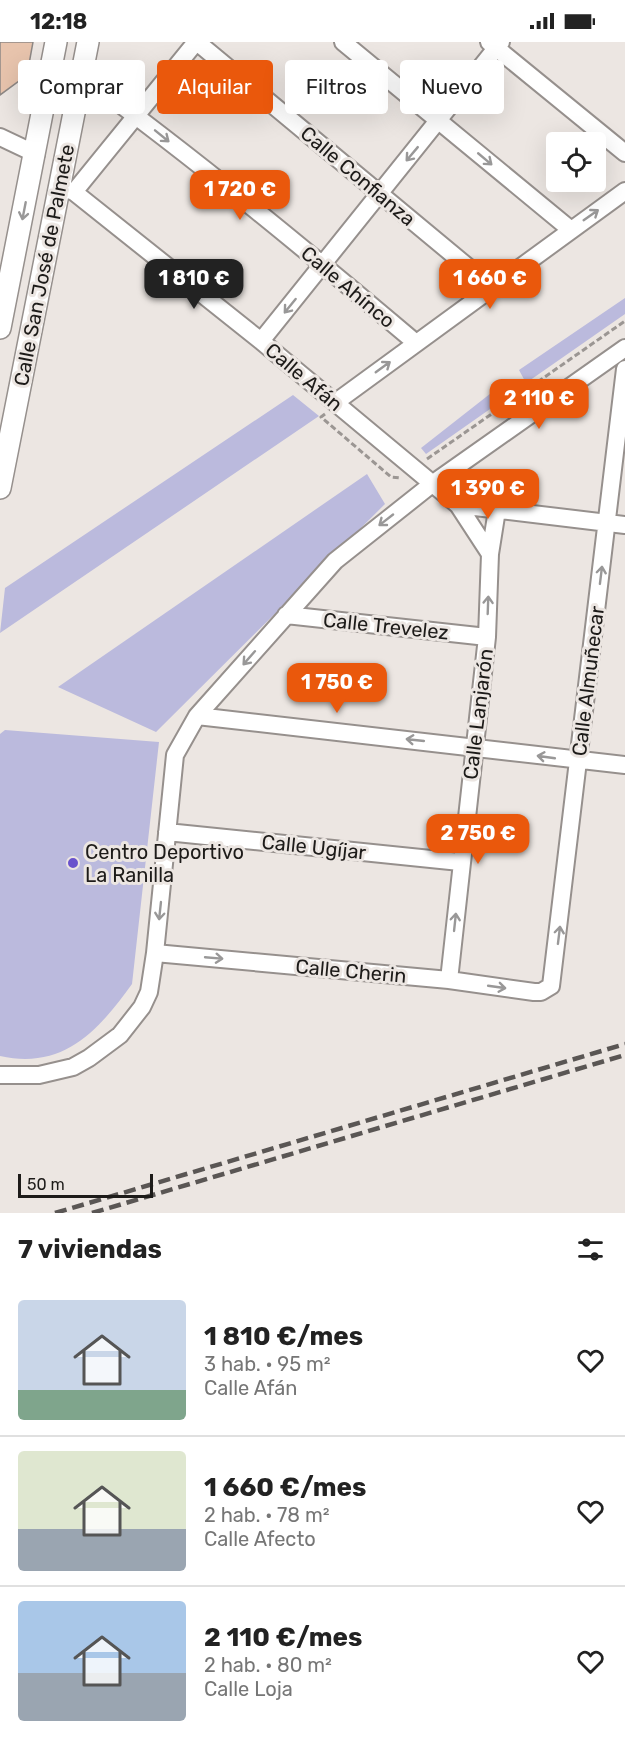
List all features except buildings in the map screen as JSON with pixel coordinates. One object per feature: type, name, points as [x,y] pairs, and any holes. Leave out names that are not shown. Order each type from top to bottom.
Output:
[{"type":"street","name":"Calle San José de Palmete","points":[[53,60],[56,42]]},
{"type":"street","name":"Calle San José de Palmete","points":[[85,60],[88,42]]},
{"type":"street","points":[[66,190],[135,115],[196,42]]},
{"type":"street","name":"Calle Confianza","points":[[196,42],[492,287]]},
{"type":"street","points":[[343,42],[570,230]]},
{"type":"street","points":[[261,341],[440,120],[495,44],[625,153]]},
{"type":"street","name":"Calle San José de Palmete","points":[[0,328],[43,114]]},
{"type":"street","points":[[56,114],[66,190]]},
{"type":"street","name":"Calle San José de Palmete","points":[[0,488],[8,415],[66,190],[77,114]]},
{"type":"street","name":"Calle Ahínco","points":[[135,115],[323,265],[416,343]]},
{"type":"street","points":[[0,137],[36,154],[66,190]]},
{"type":"street","name":"Calle Afán","points":[[66,190],[261,341],[333,406],[432,484]]},
{"type":"street","points":[[333,406],[625,191]]},
{"type":"street","points":[[2,1074],[39,1076],[57,1072],[89,1058],[120,1035],[142,1007],[150,992],[175,754],[197,716],[335,561],[432,484],[625,348]]},
{"type":"street","name":"Calle Almuñecar","points":[[546,990],[553,982],[625,369]]},
{"type":"street","points":[[432,484],[458,505],[490,554]]},
{"type":"street","points":[[458,505],[625,525]]},
{"type":"street","name":"Calle Lanjarón","points":[[449,980],[460,862],[487,637],[490,554],[497,510]]},
{"type":"street","name":"Calle Trevelez","points":[[286,615],[487,637]]},
{"type":"street","points":[[197,716],[625,765]]},
{"type":"street","name":"Calle Ugíjar","points":[[167,832],[460,862]]},
{"type":"street","name":"Calle Cherin","points":[[155,953],[449,980],[534,992],[546,990]]},
{"type":"path","points":[[333,406],[321,417],[391,477],[400,478],[625,321]]},
{"type":"shaded area","points":[[625,298],[625,314],[526,383],[519,370]]},
{"type":"shaded area","points":[[509,379],[517,390],[426,454],[421,448]]},
{"type":"shaded area","points":[[293,395],[319,416],[0,633],[5,588]]},
{"type":"shaded area","points":[[367,474],[385,504],[156,732],[58,687]]},
{"type":"shaded area","name":"Centro Deportivo La Ranilla","points":[[5,730],[159,742],[132,984],[106,1017],[77,1043],[61,1052],[23,1059],[0,1056],[0,734]]},
{"type":"railway","points":[[55,1213],[625,1044]]},
{"type":"railway","points":[[92,1213],[625,1055]]},
{"type":"place","name":"Centro Deportivo La Ranilla","points":[[73,863]]}]
